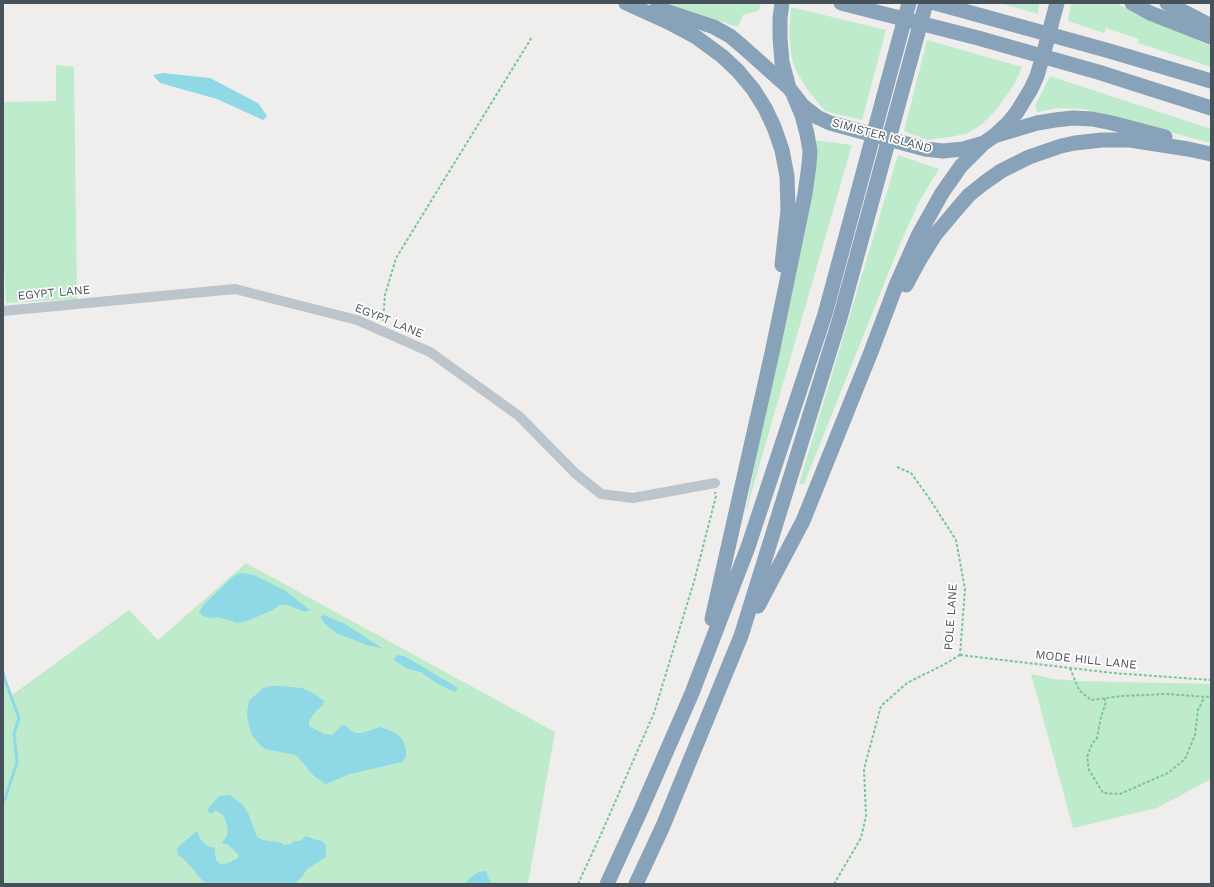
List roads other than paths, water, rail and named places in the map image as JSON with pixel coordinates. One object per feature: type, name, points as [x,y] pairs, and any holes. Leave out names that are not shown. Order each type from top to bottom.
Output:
[{"type":"highway","points":[[626,3],[668,22],[696,37],[722,56],[738,71],[753,89],[765,108],[774,127],[782,150],[787,176],[788,210],[772,353]]},
{"type":"highway","name":"SIMISTER ISLAND","points":[[641,3],[714,27],[730,36],[791,92],[803,106],[830,123],[925,150],[943,151],[963,149],[989,140],[1008,123],[1017,112],[1037,76],[1046,48],[1057,3]]},
{"type":"highway","points":[[692,693],[709,632],[772,353],[805,194],[809,165],[810,151],[807,134],[802,116],[791,92],[782,62],[780,38],[782,3]]},
{"type":"highway","points":[[841,3],[978,38],[1098,72],[1211,108]]},
{"type":"highway","points":[[607,884],[692,693],[748,547],[825,314],[909,3]]},
{"type":"highway","points":[[636,884],[663,826],[741,636],[840,318],[926,3]]},
{"type":"highway","points":[[935,3],[1106,50],[1211,81]]},
{"type":"highway","points":[[1132,3],[1150,13],[1211,37]]},
{"type":"highway","points":[[1167,3],[1211,26]]},
{"type":"highway","points":[[741,636],[803,521],[897,283],[918,236],[942,193],[961,166],[989,140],[1037,123],[1073,118],[1092,119],[1112,123],[1211,149]]},
{"type":"highway","points":[[871,352],[920,259],[935,235],[970,195],[1001,171],[1046,150],[1076,143],[1102,140],[1130,140],[1211,154]]},
{"type":"street","name":"EGYPT LANE","points":[[3,310],[235,289],[357,320],[430,352],[519,416],[575,472],[601,494],[634,498],[715,483]]},
{"type":"water","points":[[163,73],[210,78],[258,103],[267,116],[263,120],[217,99],[160,83],[153,75]]},
{"type":"water","points":[[241,573],[254,575],[284,590],[310,610],[305,612],[287,605],[279,605],[273,610],[247,621],[237,623],[218,617],[209,618],[203,616],[199,612],[203,605],[234,576]]},
{"type":"water","points":[[324,615],[345,624],[382,648],[370,646],[338,634],[325,624],[320,617]]},
{"type":"water","points":[[396,655],[404,656],[458,688],[455,692],[436,683],[421,672],[408,669],[394,660]]},
{"type":"water","points":[[270,686],[302,688],[313,693],[324,701],[322,706],[315,712],[309,721],[309,726],[324,734],[332,735],[342,725],[356,733],[362,733],[380,727],[397,734],[403,740],[406,749],[406,757],[402,762],[350,774],[326,784],[314,776],[296,755],[265,749],[252,735],[247,713],[249,701],[263,688]]},
{"type":"water","points":[[230,795],[243,805],[248,813],[257,837],[263,840],[279,842],[285,845],[291,844],[294,841],[300,841],[306,836],[322,841],[326,845],[326,857],[307,869],[302,877],[294,884],[208,884],[203,881],[183,858],[178,855],[177,848],[197,831],[201,840],[207,846],[215,848],[216,860],[221,864],[228,863],[238,858],[238,854],[227,844],[222,843],[226,837],[228,829],[224,816],[217,811],[211,814],[207,810],[219,796]]},
{"type":"water","points":[[486,871],[491,884],[465,884],[472,876],[479,872]]},
{"type":"waterway","points":[[3,672],[19,718],[14,734],[17,762],[5,799],[3,801]]}]
